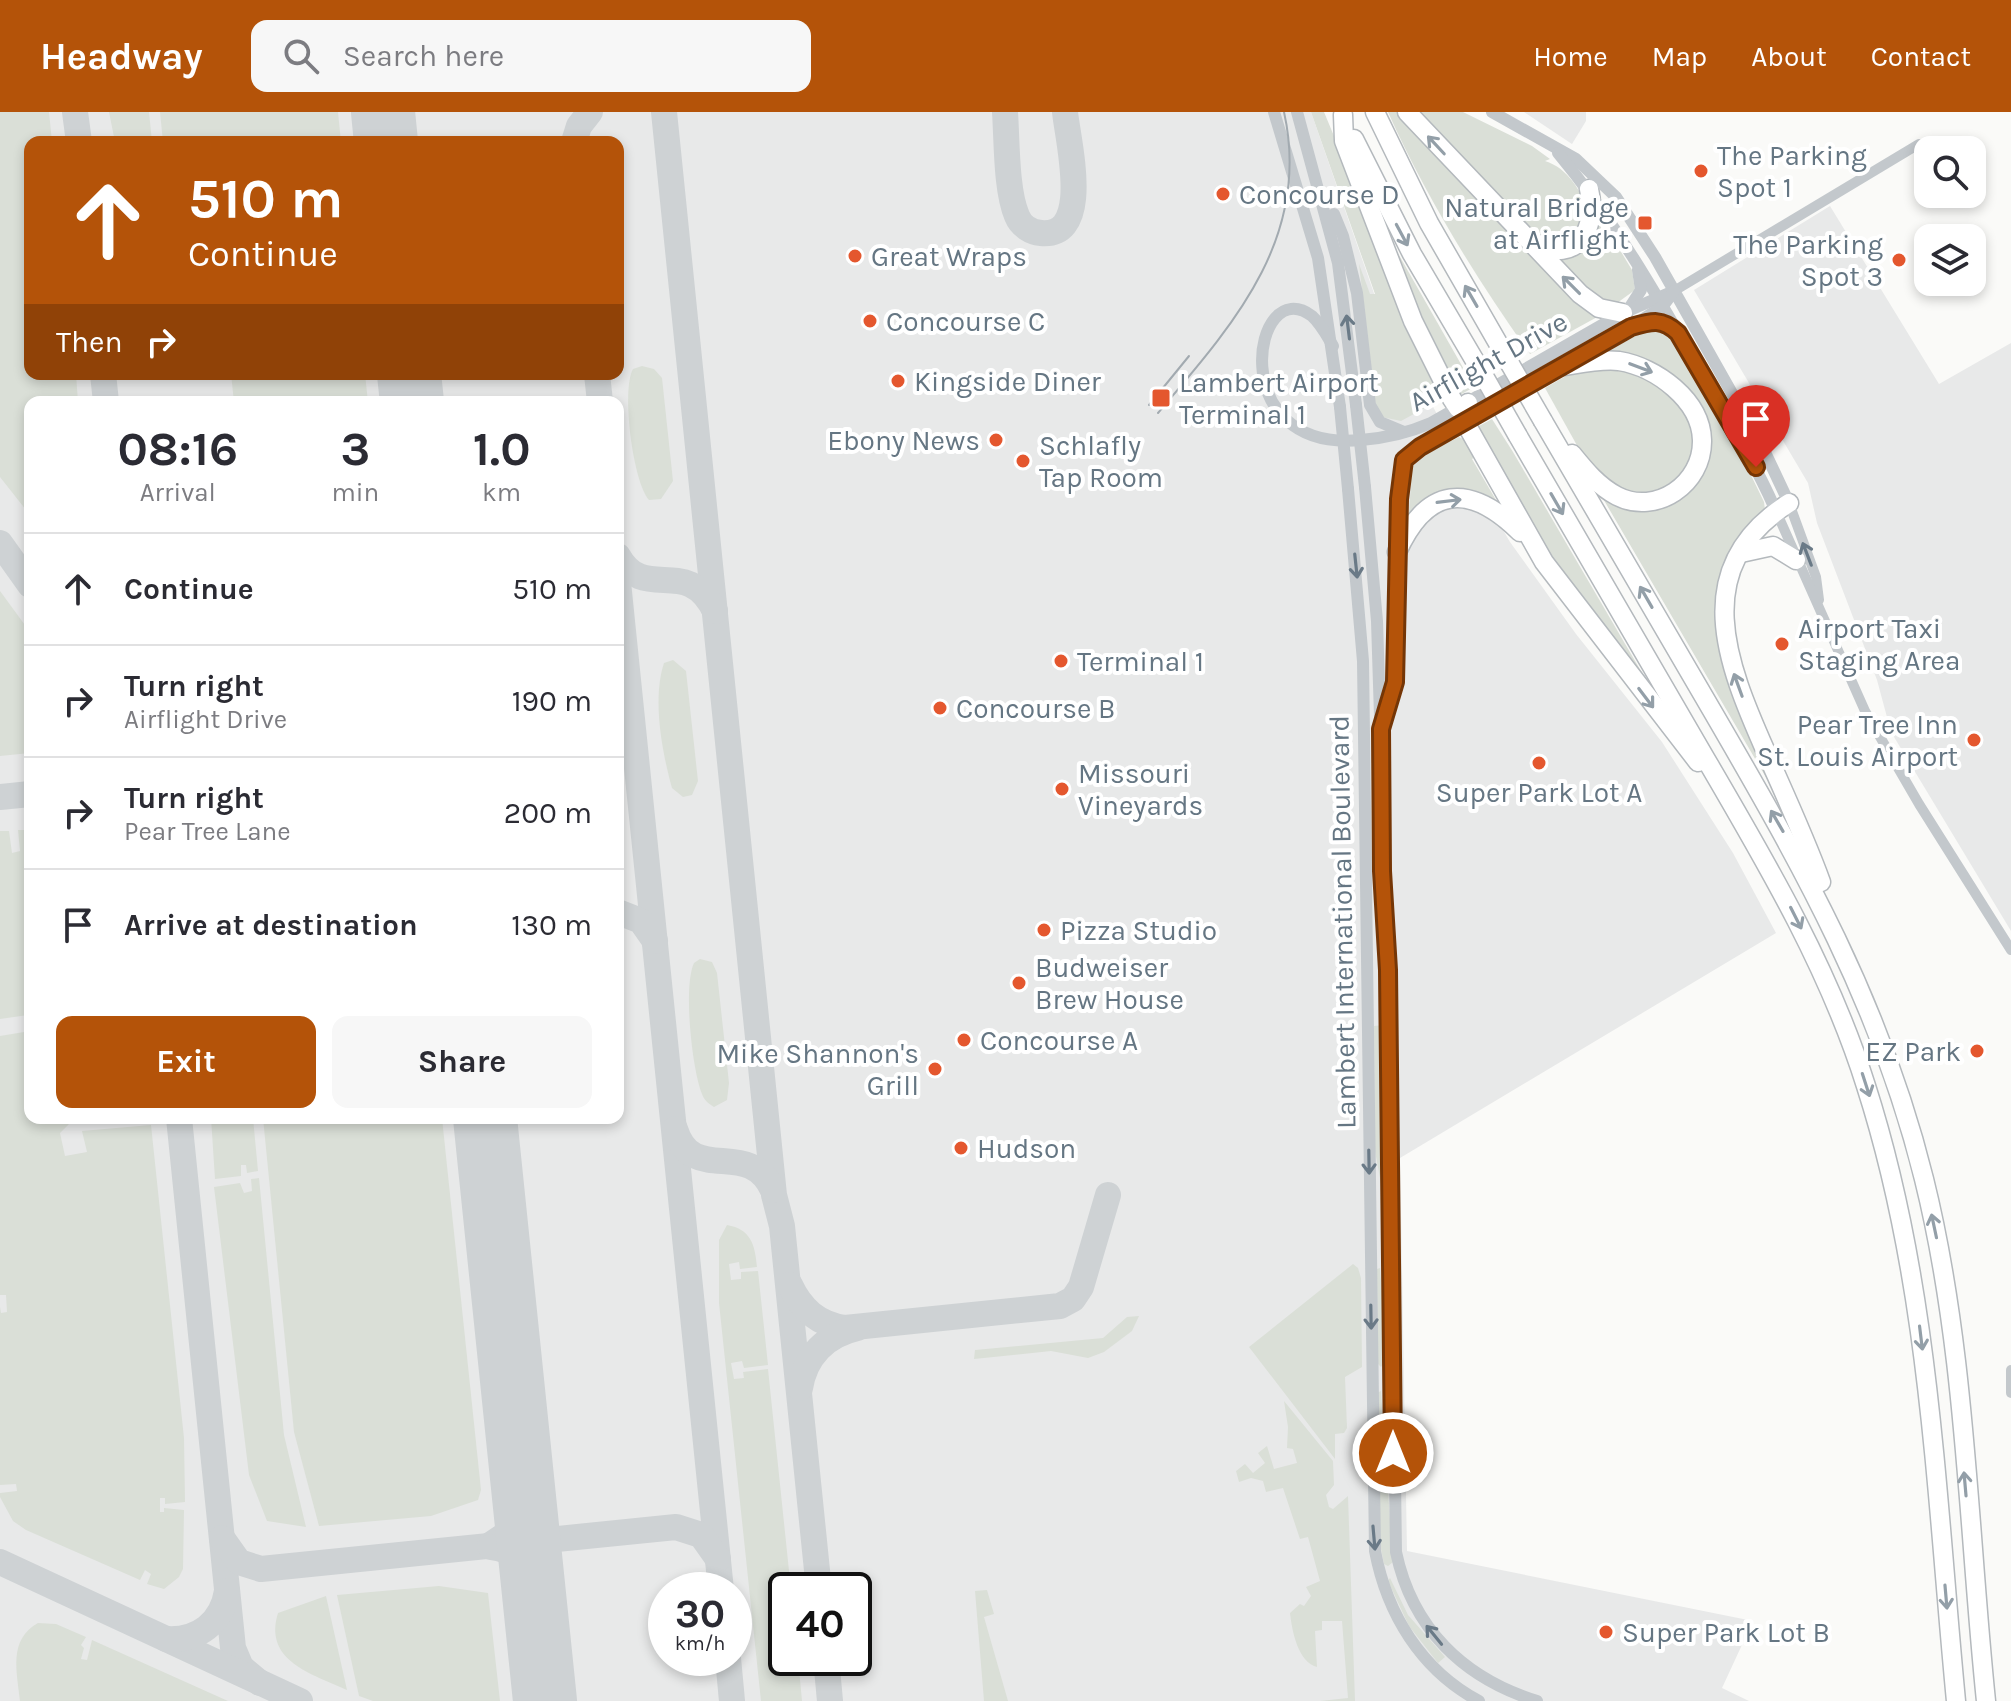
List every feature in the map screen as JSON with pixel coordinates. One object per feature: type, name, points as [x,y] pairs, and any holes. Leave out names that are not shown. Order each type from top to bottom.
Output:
[{"type":"highway","points":[[1375,112],[1429,223],[1781,827],[1851,965]]},
{"type":"highway","points":[[1407,112],[1590,303],[1627,316]]},
{"type":"highway","points":[[1343,113],[1387,207],[1782,892],[1828,986],[1866,1083],[1891,1173],[1921,1338],[1956,1701]]},
{"type":"highway","points":[[1343,113],[1344,141],[1425,350],[1466,413],[1533,546],[1663,720],[1730,801]]},
{"type":"highway","points":[[1529,241],[1554,250],[1580,242],[1591,225],[1593,215],[1589,189]]},
{"type":"highway","points":[[1543,421],[1592,477],[1631,501],[1655,501],[1668,496],[1680,489],[1697,467],[1701,453],[1700,427],[1682,397],[1668,383],[1639,366],[1621,362],[1603,360],[1565,366]]},
{"type":"highway","points":[[1397,552],[1417,514],[1449,499],[1463,499],[1493,509],[1533,546]]},
{"type":"highway","points":[[1782,507],[1741,553],[1727,580],[1722,614],[1727,653],[1753,724],[1813,858],[1892,1069],[1910,1129],[1938,1248],[1955,1371],[1986,1701]]},
{"type":"highway","points":[[1741,553],[1773,546],[1796,560]]},
{"type":"street","name":"Lambert International Boulevard","points":[[1274,112],[1312,232],[1333,346],[1362,643],[1375,1551],[1389,1601],[1415,1646],[1442,1675],[1479,1701]]},
{"type":"street","name":"Lambert International Boulevard","points":[[1297,112],[1320,186],[1342,283],[1377,621],[1382,871],[1388,970],[1396,1552],[1405,1584],[1420,1615],[1451,1654],[1492,1684],[1537,1701]]},
{"type":"street","points":[[1492,112],[1576,159],[1616,197],[1674,291],[1764,450],[1796,560],[1820,605],[1854,689],[1877,733],[2011,950]]},
{"type":"street","name":"Airflight Drive","points":[[1397,552],[1401,468],[1413,451],[1466,413],[1914,147]]},
{"type":"street","points":[[1553,148],[1589,189],[1637,262],[1782,507],[1816,577],[1820,605]]},
{"type":"street","points":[[1320,186],[1343,236],[1351,263],[1372,411],[1386,426],[1407,434]]},
{"type":"street","points":[[1637,262],[1641,290],[1627,316],[1662,321],[1678,333]]},
{"type":"street","name":"Airflight Drive","points":[[1333,346],[1319,323],[1306,313],[1284,312],[1271,321],[1263,339],[1262,367],[1264,382],[1278,412],[1299,429],[1335,443],[1407,434],[1466,413],[1565,366],[1627,316]]},
{"type":"street","points":[[1381,729],[1395,682],[1397,552]]},
{"type":"street","points":[[2011,1370],[2011,1393]]},
{"type":"shaded area","points":[[0,112],[1311,112],[1377,302],[1454,446],[1510,542],[1576,634],[1662,742],[1733,853],[1776,933],[1400,1158],[1407,1551],[1753,1621],[1722,1688],[1749,1701],[0,1701]]},
{"type":"shaded area","points":[[0,112],[49,112],[51,136],[24,136],[24,380],[76,380],[78,396],[24,396],[24,507],[0,477]]},
{"type":"shaded area","points":[[109,112],[149,112],[151,136],[114,136]]},
{"type":"shaded area","points":[[160,112],[338,112],[340,136],[162,136]]},
{"type":"shaded area","points":[[1311,112],[1324,112],[1440,391],[1436,402],[1401,421],[1382,417],[1376,408],[1359,264],[1370,294],[1375,294]]},
{"type":"shaded area","points":[[1388,112],[1401,112],[1599,316],[1530,354],[1453,237]]},
{"type":"shaded area","points":[[1413,112],[1463,112],[1532,146],[1550,159],[1545,161],[1561,169],[1573,182],[1588,212],[1569,242],[1540,240]]},
{"type":"shaded area","points":[[1524,112],[1586,112],[1586,121],[1572,144]]},
{"type":"shaded area","points":[[1830,206],[1939,384],[2011,343],[2011,931],[1891,732],[1877,680],[1817,523],[1808,483],[1694,290]]},
{"type":"shaded area","points":[[1600,217],[1632,270],[1635,290],[1617,303],[1593,298],[1552,256],[1596,229]]},
{"type":"shaded area","points":[[1383,227],[1474,387],[1460,395],[1447,380]]},
{"type":"shaded area","points":[[1651,328],[1665,330],[1675,339],[1732,436],[1764,502],[1765,510],[1754,522],[1717,593],[1715,628],[1726,678],[1778,798],[1598,490],[1619,502],[1695,480],[1694,404],[1605,355],[1607,351]]},
{"type":"shaded area","points":[[642,366],[654,369],[662,378],[673,481],[661,499],[649,500],[643,490],[630,436],[630,380],[633,369]]},
{"type":"shaded area","points":[[1613,366],[1657,382],[1686,410],[1697,439],[1688,473],[1655,495],[1619,492],[1584,458],[1545,388],[1578,369]]},
{"type":"shaded area","points":[[232,380],[366,380],[367,396],[233,396]]},
{"type":"shaded area","points":[[1492,419],[1669,719],[1571,592],[1480,439],[1479,426]]},
{"type":"shaded area","points":[[1459,437],[1467,441],[1476,456],[1472,459],[1503,512],[1493,506],[1422,502],[1409,514],[1412,467],[1430,452]]},
{"type":"shaded area","points":[[0,591],[24,624],[24,754],[0,756]]},
{"type":"shaded area","points":[[673,660],[686,671],[698,781],[692,795],[683,797],[672,788],[660,726],[660,677],[664,663]]},
{"type":"shaded area","points":[[18,830],[24,830],[24,1016],[0,1019],[0,831],[9,831],[12,853],[20,851]]},
{"type":"shaded area","points":[[700,959],[712,962],[717,973],[729,1083],[727,1100],[714,1107],[704,1098],[698,1082],[690,1028],[691,974],[694,963]]},
{"type":"shaded area","points":[[1383,1025],[1382,1189],[1375,1151],[1374,1026]]},
{"type":"shaded area","points":[[24,1032],[24,1124],[69,1124],[60,1133],[65,1156],[87,1152],[82,1131],[151,1125],[184,1438],[185,1502],[165,1504],[165,1498],[160,1498],[160,1512],[164,1512],[164,1508],[184,1510],[183,1569],[179,1577],[164,1589],[147,1584],[151,1574],[145,1570],[140,1580],[26,1530],[13,1521],[0,1497],[0,1493],[17,1491],[16,1484],[0,1485],[0,1307],[1,1313],[7,1312],[6,1295],[0,1295],[0,1036]]},
{"type":"shaded area","points":[[211,1124],[254,1124],[258,1171],[247,1173],[246,1165],[241,1165],[241,1176],[215,1179]]},
{"type":"shaded area","points":[[264,1124],[443,1124],[481,1490],[478,1500],[431,1516],[319,1526],[294,1432]]},
{"type":"shaded area","points":[[259,1178],[284,1435],[306,1527],[267,1521],[249,1475],[214,1187],[240,1183],[244,1193],[252,1191],[251,1179]]},
{"type":"shaded area","points":[[727,1225],[742,1230],[753,1245],[756,1259],[757,1267],[740,1269],[739,1262],[729,1264],[731,1280],[741,1279],[741,1272],[758,1271],[768,1365],[744,1368],[742,1361],[731,1363],[734,1379],[744,1378],[743,1372],[768,1369],[789,1572],[768,1572],[768,1676],[800,1676],[802,1701],[761,1701],[752,1616],[752,1572],[747,1572],[719,1303],[719,1240]]},
{"type":"shaded area","points":[[1353,1264],[1361,1278],[1362,1367],[1345,1377],[1347,1428],[1344,1433],[1335,1434],[1335,1459],[1249,1347]]},
{"type":"shaded area","points":[[1380,1268],[1387,1359],[1381,1367],[1378,1364],[1377,1269]]},
{"type":"shaded area","points":[[1139,1316],[1132,1331],[1104,1352],[1088,1358],[1051,1351],[974,1359],[975,1350],[1103,1338],[1127,1317]]},
{"type":"shaded area","points":[[1381,1391],[1393,1562],[1388,1566],[1384,1564],[1380,1544],[1377,1393]]},
{"type":"shaded area","points":[[1284,1401],[1333,1461],[1334,1485],[1326,1495],[1329,1507],[1333,1509],[1348,1496],[1355,1701],[1320,1701],[1348,1698],[1342,1621],[1322,1621],[1322,1630],[1315,1631],[1317,1667],[1305,1659],[1297,1645],[1290,1613],[1300,1604],[1304,1606],[1311,1596],[1306,1587],[1320,1581],[1308,1537],[1300,1539],[1283,1488],[1266,1492],[1263,1481],[1251,1478],[1239,1482],[1236,1471],[1245,1464],[1253,1473],[1265,1463],[1258,1453],[1267,1446],[1274,1469],[1297,1463],[1293,1449],[1287,1448]]},
{"type":"shaded area","points":[[1390,1578],[1408,1615],[1445,1657],[1438,1663],[1409,1626],[1388,1581]]},
{"type":"shaded area","points":[[439,1586],[488,1593],[500,1701],[373,1701],[359,1696],[337,1595]]},
{"type":"shaded area","points":[[987,1590],[994,1614],[984,1617],[1008,1701],[984,1701],[975,1591]]},
{"type":"shaded area","points":[[326,1596],[347,1690],[294,1664],[278,1643],[275,1629],[278,1613]]},
{"type":"shaded area","points":[[38,1623],[56,1624],[86,1637],[81,1645],[84,1648],[81,1659],[87,1660],[92,1640],[228,1701],[20,1701],[16,1668],[18,1647],[28,1630]]},
{"type":"taxiway","points":[[75,112],[78,136]]},
{"type":"taxiway","points":[[576,136],[590,112]]},
{"type":"taxiway","points":[[664,112],[774,1195],[782,1226],[817,1572]]},
{"type":"taxiway","points":[[1005,112],[1013,206],[1024,226],[1041,233],[1057,230],[1067,220],[1072,205],[1074,186],[1065,112]]},
{"type":"taxiway","points":[[104,380],[105,396]]},
{"type":"taxiway","points":[[598,380],[599,396]]},
{"type":"taxiway","points":[[0,543],[24,577]]},
{"type":"taxiway","points":[[624,564],[641,577],[692,585],[704,594],[715,611]]},
{"type":"taxiway","points":[[624,641],[719,1572]]},
{"type":"taxiway","points":[[0,797],[24,795]]},
{"type":"taxiway","points":[[624,914],[641,921],[655,941]]},
{"type":"taxiway","points":[[180,1124],[233,1648],[241,1667],[260,1683]]},
{"type":"taxiway","points":[[675,1129],[683,1146],[694,1155],[707,1160],[750,1166],[762,1174],[773,1190]]},
{"type":"taxiway","points":[[790,1285],[799,1301],[812,1314],[827,1323],[845,1328],[1060,1306],[1073,1299],[1081,1287],[1108,1195]]},
{"type":"taxiway","points":[[800,1388],[807,1366],[819,1349],[836,1336],[857,1328]]},
{"type":"taxiway","points":[[490,1545],[514,1529],[524,1500]]},
{"type":"taxiway","points":[[222,1538],[239,1562],[261,1569],[676,1527],[701,1535],[718,1559]]},
{"type":"taxiway","points":[[491,1547],[514,1555],[528,1573],[534,1589]]},
{"type":"taxiway","points":[[0,1562],[300,1701]]},
{"type":"taxiway","points":[[166,1639],[188,1637],[207,1628],[220,1612],[227,1591]]},
{"type":"taxiway","points":[[730,1676],[732,1701]]},
{"type":"taxiway","points":[[828,1676],[830,1701]]},
{"type":"runway","points":[[383,112],[385,136]]},
{"type":"runway","points":[[410,380],[411,396]]},
{"type":"runway","points":[[486,1124],[545,1701]]},
{"type":"tram line","points":[[1158,413],[1238,312],[1260,276],[1276,239],[1287,199],[1290,157],[1284,112]]},
{"type":"tram line","points":[[1149,405],[1189,356]]},
{"type":"place","name":"The Parking Spot 1","points":[[1701,171]]},
{"type":"place","name":"Concourse D","points":[[1223,194]]},
{"type":"place","name":"Natural Bridge at Airflight","points":[[1645,223]]},
{"type":"place","name":"Great Wraps","points":[[855,256]]},
{"type":"place","name":"The Parking Spot 3","points":[[1899,260]]},
{"type":"place","name":"Concourse C","points":[[870,321]]},
{"type":"place","name":"Kingside Diner","points":[[898,381]]},
{"type":"place","name":"Lambert Airport Terminal 1","points":[[1161,398]]},
{"type":"place","name":"Ebony News","points":[[996,440]]},
{"type":"place","name":"Schlafly Tap Room","points":[[1023,461]]},
{"type":"place","name":"Airport Taxi Staging Area","points":[[1782,644]]},
{"type":"place","name":"Terminal 1","points":[[1061,661]]},
{"type":"place","name":"Concourse B","points":[[940,708]]},
{"type":"place","name":"Pear Tree Inn St. Louis Airport","points":[[1974,740]]},
{"type":"place","name":"Super Park Lot A","points":[[1539,763]]},
{"type":"place","name":"Missouri Vineyards","points":[[1062,789]]},
{"type":"place","name":"Pizza Studio","points":[[1044,930]]},
{"type":"place","name":"Budweiser Brew House","points":[[1019,983]]},
{"type":"place","name":"Concourse A","points":[[964,1040]]},
{"type":"place","name":"EZ Park","points":[[1977,1051]]},
{"type":"place","name":"Mike Shannon's Grill","points":[[935,1069]]},
{"type":"place","name":"Hudson","points":[[961,1148]]},
{"type":"place","name":"Super Park Lot B","points":[[1606,1632]]},
{"type":"route","points":[[1393,1453],[1388,970],[1382,871],[1381,729],[1395,682],[1401,468],[1409,454],[1420,447],[1448,434],[1631,327],[1653,321],[1662,321],[1678,333],[1756,467]]}]
